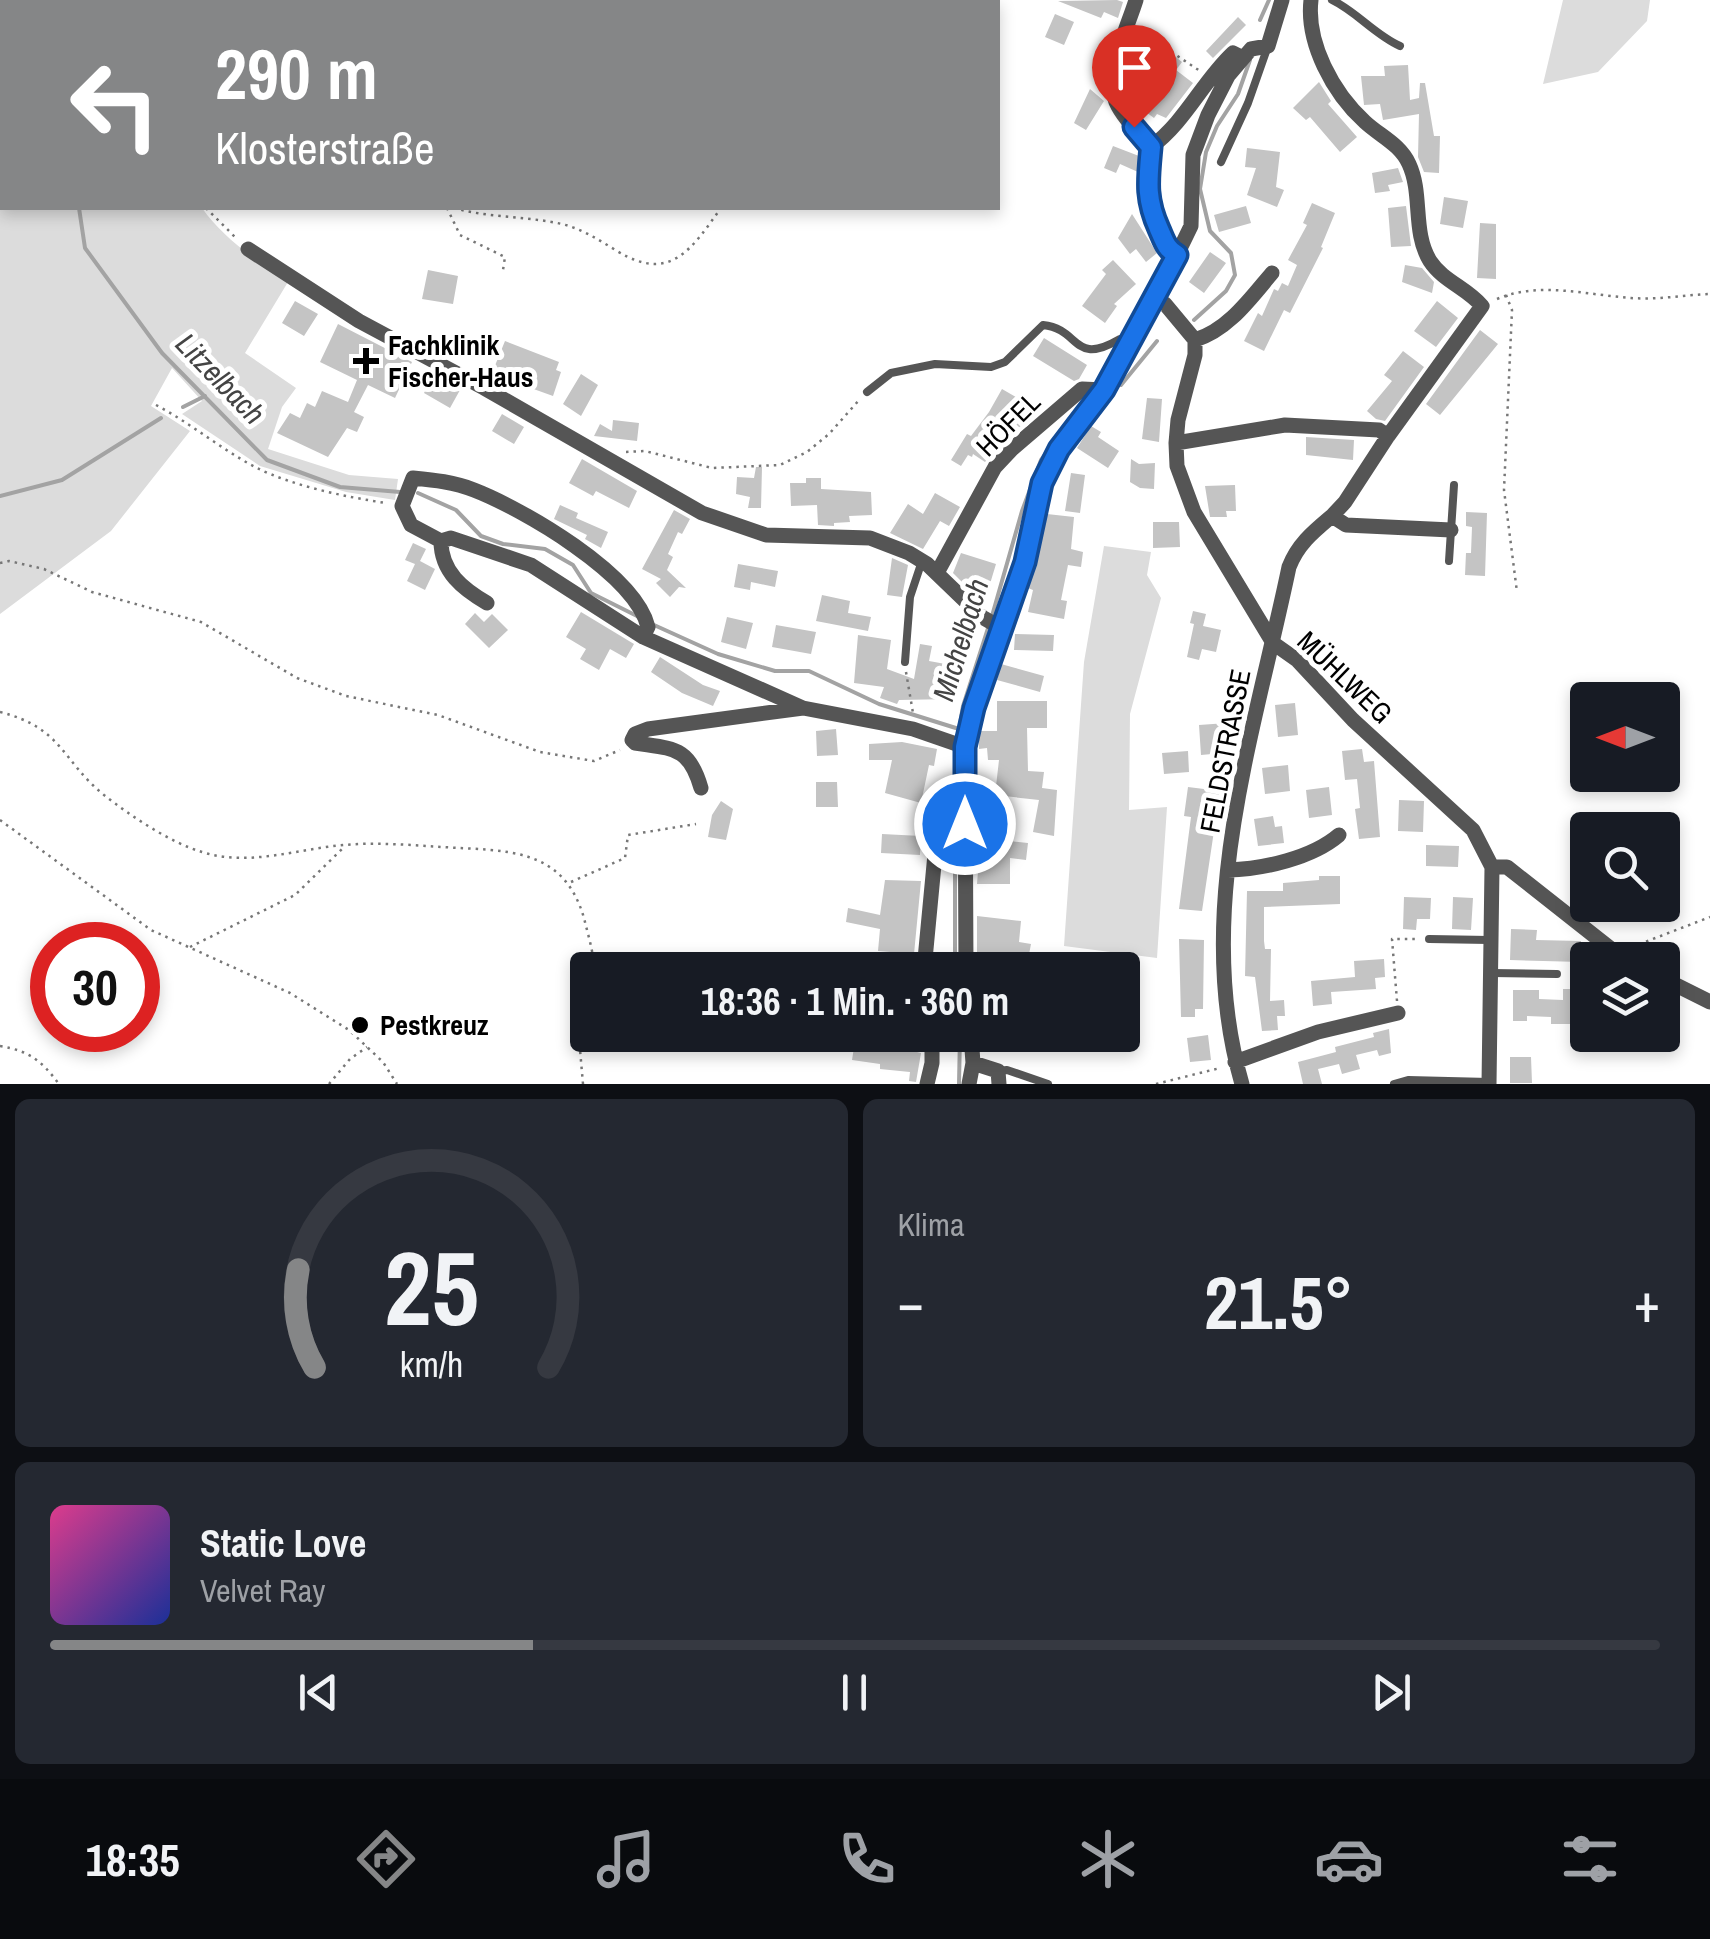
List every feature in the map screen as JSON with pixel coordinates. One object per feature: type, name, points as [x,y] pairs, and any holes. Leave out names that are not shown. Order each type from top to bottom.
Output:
[{"type":"street","points":[[1136,0],[1113,89],[1118,106],[1151,147]]},
{"type":"street","points":[[965,952],[957,824],[959,746],[974,708],[992,623],[1025,562],[1042,483],[1059,449],[1104,390],[1191,226],[1193,156],[1208,115],[1228,76],[1251,48],[1268,46],[1282,0]]},
{"type":"street","points":[[1312,0],[1310,29],[1328,71],[1348,104],[1367,124],[1390,139],[1409,162],[1419,229],[1430,260],[1452,283],[1472,293],[1482,306]]},
{"type":"street","points":[[1177,255],[1168,250],[1148,206],[1151,147],[1192,107],[1210,77],[1233,53],[1243,58]]},
{"type":"street","points":[[248,248],[359,321],[702,513],[766,535],[870,538],[922,561],[992,623]]},
{"type":"street","points":[[1155,300],[1165,304],[1195,340],[1213,335],[1272,273]]},
{"type":"street","name":"FELDSTRASSE","points":[[1242,1084],[1226,1003],[1228,870],[1245,758],[1295,552],[1345,502],[1482,306]]},
{"type":"street","name":"MÜHLWEG","points":[[1195,340],[1196,356],[1178,420],[1176,443],[1177,466],[1194,512],[1273,643],[1297,660],[1353,720],[1473,830],[1492,867]]},
{"type":"street","name":"HÖFEL","points":[[937,573],[995,467],[1082,389],[1104,390]]},
{"type":"street","points":[[1176,443],[1285,426],[1379,430],[1388,436]]},
{"type":"street","points":[[645,626],[629,592],[543,524],[474,490],[413,478],[402,506],[411,525],[441,541],[452,538],[531,565],[645,626],[803,708],[913,729],[959,746]]},
{"type":"street","points":[[1332,516],[1346,525],[1450,530]]},
{"type":"street","points":[[441,541],[442,556],[461,587],[487,603]]},
{"type":"street","points":[[701,788],[692,764],[680,752],[635,743],[635,734],[803,708]]},
{"type":"street","points":[[926,952],[937,834],[957,824]]},
{"type":"street","name":"FELDSTRASSE","points":[[1228,870],[1322,849],[1339,835]]},
{"type":"street","points":[[1489,1083],[1492,867],[1507,867],[1602,942]]},
{"type":"street","points":[[1680,987],[1710,1002]]},
{"type":"street","points":[[1236,1062],[1318,1032],[1398,1013]]},
{"type":"street","points":[[927,1084],[932,1052]]},
{"type":"street","points":[[969,1084],[972,1052]]},
{"type":"street","points":[[973,1063],[998,1077]]},
{"type":"lane","points":[[1332,0],[1351,9],[1387,40],[1400,46]]},
{"type":"lane","points":[[1221,162],[1268,46]]},
{"type":"lane","points":[[867,392],[891,373],[935,364],[990,366],[1005,362],[1042,326],[1052,326],[1086,350],[1102,349],[1120,338],[1132,342]]},
{"type":"lane","points":[[1449,561],[1454,485]]},
{"type":"lane","points":[[904,662],[910,596],[922,561]]},
{"type":"lane","points":[[1429,939],[1493,940]]},
{"type":"lane","points":[[1492,973],[1557,974]]},
{"type":"lane","points":[[998,1077],[1007,1070],[1048,1084]]},
{"type":"lane","points":[[1394,1084],[1408,1080],[1489,1083]]},
{"type":"path","points":[[1129,24],[1210,77]]},
{"type":"path","points":[[208,210],[248,248]]},
{"type":"path","points":[[448,210],[460,234],[505,257],[503,270]]},
{"type":"path","points":[[461,210],[560,224],[586,232],[625,256],[661,265],[677,260],[694,245],[720,210]]},
{"type":"path","points":[[1482,306],[1506,295],[1571,290],[1631,298],[1710,294]]},
{"type":"path","points":[[1506,295],[1512,310],[1504,490],[1517,592]]},
{"type":"path","points":[[602,457],[606,452],[645,451],[712,468],[780,465],[807,452],[829,434],[867,392]]},
{"type":"path","points":[[156,404],[260,469],[350,498],[402,506]]},
{"type":"path","points":[[0,563],[44,569],[92,592],[202,622],[298,678],[346,696],[438,715],[540,752],[594,761],[615,754],[632,740]]},
{"type":"path","points":[[908,682],[914,718]]},
{"type":"path","points":[[0,712],[46,730],[102,794],[162,833],[200,852],[238,860],[346,844],[510,852],[542,862],[570,882],[584,918],[591,952]]},
{"type":"path","points":[[0,820],[152,930],[290,994],[349,1030],[397,1084]]},
{"type":"path","points":[[570,882],[625,858],[628,835],[696,824]]},
{"type":"path","points":[[189,948],[295,895],[346,844]]},
{"type":"path","points":[[1644,942],[1710,916]]},
{"type":"path","points":[[1398,1013],[1392,939],[1429,939]]},
{"type":"path","points":[[0,1046],[41,1059],[59,1084]]},
{"type":"path","points":[[329,1084],[350,1058],[368,1047]]},
{"type":"path","points":[[580,1052],[583,1084]]},
{"type":"path","points":[[1156,1084],[1211,1070]]},
{"type":"shaded area","points":[[1563,0],[1650,0],[1647,21],[1598,72],[1543,84]]},
{"type":"shaded area","points":[[0,210],[204,210],[230,239],[288,282],[245,353],[296,388],[282,407],[268,449],[349,475],[398,479],[395,500],[346,492],[260,466],[182,414],[202,401],[172,368],[151,406],[190,431],[111,531],[0,614]]},
{"type":"shaded area","points":[[1104,546],[1151,552],[1147,575],[1161,598],[1130,714],[1129,810],[1167,807],[1157,958],[1140,956],[1140,952],[1064,946],[1084,662]]},
{"type":"building","points":[[1058,1],[1123,2],[1118,18],[1104,12],[1101,18]]},
{"type":"building","points":[[1055,14],[1074,22],[1064,45],[1045,37]]},
{"type":"building","points":[[1238,17],[1246,25],[1213,58],[1206,51]]},
{"type":"building","points":[[1171,53],[1182,62],[1176,70],[1193,83],[1166,118],[1157,114],[1154,118],[1127,98],[1125,89],[1138,64],[1157,74]]},
{"type":"building","points":[[1408,65],[1410,100],[1419,98],[1420,83],[1425,83],[1434,136],[1440,136],[1439,173],[1424,172],[1418,157],[1419,114],[1383,120],[1380,104],[1364,105],[1361,76],[1385,76],[1384,66]]},
{"type":"building","points":[[1319,82],[1331,101],[1328,104],[1357,137],[1340,152],[1310,117],[1306,120],[1293,108]]},
{"type":"building","points":[[1090,89],[1104,101],[1086,130],[1074,123]]},
{"type":"building","points":[[1113,146],[1139,156],[1138,172],[1120,164],[1116,173],[1104,168]]},
{"type":"building","points":[[1247,148],[1280,152],[1276,187],[1284,190],[1277,207],[1247,195],[1256,168],[1245,167]]},
{"type":"building","points":[[1398,168],[1403,182],[1388,185],[1390,191],[1375,193],[1372,173]]},
{"type":"building","points":[[1444,197],[1468,201],[1463,228],[1440,224]]},
{"type":"building","points":[[1312,203],[1335,213],[1323,248],[1290,313],[1284,310],[1264,351],[1244,341],[1258,313],[1262,316],[1274,289],[1278,291],[1282,283],[1288,286],[1297,265],[1288,260],[1307,225],[1303,223]]},
{"type":"building","points":[[1246,206],[1251,223],[1219,232],[1214,215]]},
{"type":"building","points":[[1406,206],[1411,246],[1391,247],[1388,208]]},
{"type":"building","points":[[1132,214],[1157,253],[1146,262],[1136,249],[1130,254],[1118,238]]},
{"type":"building","points":[[1480,223],[1496,224],[1496,279],[1477,278]]},
{"type":"building","points":[[1210,252],[1226,263],[1204,293],[1189,282]]},
{"type":"building","points":[[1113,260],[1136,284],[1114,304],[1117,306],[1105,323],[1082,306],[1106,274],[1102,270]]},
{"type":"building","points":[[1405,265],[1422,268],[1434,282],[1432,293],[1402,282]]},
{"type":"building","points":[[428,270],[458,276],[453,304],[422,299]]},
{"type":"building","points":[[295,301],[318,314],[304,336],[282,323]]},
{"type":"building","points":[[1437,301],[1458,318],[1436,347],[1414,331]]},
{"type":"building","points":[[338,324],[412,362],[395,398],[368,385],[354,412],[364,417],[357,432],[347,428],[328,457],[277,433],[290,413],[300,418],[307,403],[315,407],[322,391],[348,402],[357,380],[320,362]]},
{"type":"building","points":[[1480,330],[1498,344],[1440,415],[1426,404]]},
{"type":"building","points":[[1044,338],[1087,365],[1079,379],[1074,381],[1033,356]]},
{"type":"building","points":[[505,341],[559,362],[556,370],[561,372],[553,396],[528,387],[531,381],[494,368]]},
{"type":"building","points":[[1403,351],[1424,367],[1385,421],[1376,419],[1367,411],[1392,381],[1384,375]]},
{"type":"building","points":[[581,374],[598,385],[581,416],[563,404]]},
{"type":"building","points":[[433,375],[460,390],[450,408],[424,393]]},
{"type":"building","points":[[1002,389],[1037,409],[1032,417],[1003,440],[985,462],[973,454],[961,466],[951,460],[967,434],[971,436],[989,412]]},
{"type":"building","points":[[1147,398],[1162,399],[1159,442],[1142,439]]},
{"type":"building","points":[[502,414],[524,427],[514,444],[492,431]]},
{"type":"building","points":[[613,420],[639,423],[637,441],[594,436],[600,424],[612,431]]},
{"type":"building","points":[[1091,426],[1101,432],[1098,437],[1119,451],[1108,468],[1077,448]]},
{"type":"building","points":[[1306,437],[1354,440],[1353,460],[1306,455]]},
{"type":"building","points":[[582,459],[637,491],[629,508],[569,483]]},
{"type":"building","points":[[1131,459],[1139,464],[1155,463],[1154,489],[1130,482]]},
{"type":"building","points":[[756,467],[762,467],[761,508],[748,508],[750,497],[736,494],[737,477],[754,478]]},
{"type":"building","points":[[1071,473],[1085,475],[1080,513],[1065,511]]},
{"type":"building","points":[[806,478],[821,478],[821,489],[871,492],[872,515],[849,516],[850,522],[834,526],[818,525],[817,505],[791,506],[790,483],[806,483]]},
{"type":"building","points":[[1235,485],[1236,511],[1226,511],[1227,517],[1210,517],[1205,486]]},
{"type":"building","points":[[935,493],[960,507],[949,526],[940,521],[923,549],[890,533],[908,504],[923,514]]},
{"type":"building","points":[[560,505],[578,513],[576,518],[608,532],[601,548],[585,539],[587,535],[554,519]]},
{"type":"building","points":[[674,510],[690,519],[682,534],[678,532],[668,554],[673,557],[667,570],[686,588],[679,587],[670,597],[656,583],[661,579],[642,569]]},
{"type":"building","points":[[1466,512],[1487,513],[1485,576],[1465,575],[1472,527],[1466,526]]},
{"type":"building","points":[[1047,514],[1074,517],[1071,549],[1083,552],[1081,567],[1068,565],[1061,600],[1067,601],[1064,619],[1028,612],[1033,590],[1028,588]]},
{"type":"building","points":[[1153,522],[1179,522],[1180,547],[1153,548]]},
{"type":"building","points":[[413,543],[426,549],[420,561],[435,569],[425,590],[407,581],[415,564],[405,560]]},
{"type":"building","points":[[961,553],[996,564],[986,597],[974,594],[953,573]]},
{"type":"building","points":[[892,558],[908,565],[902,597],[887,595]]},
{"type":"building","points":[[738,564],[778,571],[775,587],[751,582],[750,590],[734,587]]},
{"type":"building","points":[[822,595],[850,601],[848,613],[871,617],[868,631],[816,621]]},
{"type":"building","points":[[1193,611],[1206,614],[1203,626],[1221,630],[1216,652],[1202,649],[1199,660],[1187,657]]},
{"type":"building","points":[[581,612],[634,644],[626,658],[610,649],[599,670],[580,659],[586,649],[566,637]]},
{"type":"building","points":[[475,613],[484,622],[492,614],[508,630],[489,648],[465,624]]},
{"type":"building","points":[[727,617],[753,623],[746,649],[721,642]]},
{"type":"building","points":[[776,625],[816,632],[811,654],[772,647]]},
{"type":"building","points":[[1015,634],[1054,635],[1053,651],[1014,650]]},
{"type":"building","points":[[858,635],[891,640],[887,669],[914,679],[920,644],[932,646],[929,661],[951,665],[948,680],[952,680],[952,699],[899,700],[897,704],[880,698],[884,687],[854,683]]},
{"type":"building","points":[[660,657],[703,685],[720,691],[713,706],[682,693],[651,672]]},
{"type":"building","points":[[1001,664],[1044,676],[1040,692],[997,680]]},
{"type":"building","points":[[997,701],[1047,701],[1047,728],[1027,728],[1028,771],[1044,772],[1042,788],[1057,790],[1054,836],[1033,832],[1039,800],[995,795],[999,760],[988,760],[987,748],[979,749],[979,738],[980,731],[997,731]]},
{"type":"building","points":[[1295,703],[1298,735],[1278,737],[1275,705]]},
{"type":"building","points":[[1227,723],[1228,735],[1222,736],[1223,753],[1201,755],[1199,725]]},
{"type":"building","points":[[836,729],[838,755],[817,756],[816,731]]},
{"type":"building","points":[[902,742],[937,749],[934,766],[929,765],[921,803],[885,793],[892,760],[869,760],[869,744]]},
{"type":"building","points":[[1362,749],[1364,762],[1374,761],[1380,837],[1359,839],[1357,779],[1345,780],[1342,751]]},
{"type":"building","points":[[1188,751],[1189,772],[1164,774],[1162,753]]},
{"type":"building","points":[[1288,765],[1290,791],[1265,794],[1262,768]]},
{"type":"building","points":[[816,782],[837,782],[838,807],[816,807]]},
{"type":"building","points":[[1188,787],[1220,791],[1202,911],[1179,909],[1191,817],[1184,816]]},
{"type":"building","points":[[1329,787],[1332,815],[1309,818],[1306,790]]},
{"type":"building","points":[[1399,800],[1424,801],[1423,832],[1398,831]]},
{"type":"building","points":[[721,801],[733,809],[726,840],[708,837],[712,815]]},
{"type":"building","points":[[1273,816],[1275,827],[1282,826],[1284,843],[1258,846],[1254,819]]},
{"type":"building","points":[[882,834],[921,836],[920,855],[881,853]]},
{"type":"building","points":[[981,834],[1028,843],[1026,860],[1010,858],[1010,884],[977,884]]},
{"type":"building","points":[[1426,845],[1459,846],[1458,867],[1426,866]]},
{"type":"building","points":[[1319,876],[1340,876],[1340,904],[1264,907],[1265,949],[1271,949],[1270,1001],[1284,1000],[1285,1016],[1277,1016],[1278,1030],[1262,1031],[1255,977],[1245,976],[1247,891],[1283,891],[1283,883],[1319,880]]},
{"type":"building","points":[[885,880],[921,881],[914,952],[878,951],[880,929],[846,922],[848,908],[880,915]]},
{"type":"building","points":[[1404,897],[1431,898],[1430,919],[1417,919],[1416,930],[1403,929]]},
{"type":"building","points":[[1453,897],[1473,898],[1471,930],[1452,929]]},
{"type":"building","points":[[977,916],[1021,921],[1019,942],[1031,944],[1029,952],[977,952]]},
{"type":"building","points":[[1511,929],[1537,930],[1536,940],[1581,941],[1570,942],[1570,962],[1510,960]]},
{"type":"building","points":[[1179,939],[1204,940],[1203,1009],[1195,1009],[1195,1017],[1181,1017]]},
{"type":"building","points":[[1384,959],[1385,977],[1375,978],[1376,989],[1331,992],[1332,1004],[1313,1006],[1311,981],[1355,977],[1354,961]]},
{"type":"building","points":[[1563,989],[1570,989],[1570,1024],[1551,1024],[1551,1017],[1527,1016],[1527,1021],[1513,1021],[1513,990],[1539,990],[1539,999],[1563,1000]]},
{"type":"building","points":[[1389,1029],[1391,1053],[1379,1056],[1377,1050],[1356,1055],[1360,1069],[1342,1074],[1339,1064],[1318,1069],[1322,1084],[1303,1084],[1298,1062],[1336,1052],[1335,1047]]},
{"type":"building","points":[[1208,1035],[1211,1060],[1190,1062],[1187,1038]]},
{"type":"building","points":[[853,1052],[921,1053],[916,1082],[909,1081],[910,1072],[880,1069],[880,1064],[852,1060]]},
{"type":"building","points":[[1510,1057],[1531,1057],[1532,1083],[1510,1083]]},
{"type":"waterway","name":"Michelbach","points":[[1260,20],[1269,0]]},
{"type":"waterway","name":"Michelbach","points":[[1194,320],[1226,291],[1235,275],[1231,253],[1210,231],[1200,189],[1206,152],[1238,94],[1250,60]]},
{"type":"waterway","name":"Litzelbach","points":[[79,210],[85,248],[162,353],[267,460],[340,487],[400,492]]},
{"type":"waterway","name":"Michelbach","points":[[1121,385],[1157,341]]},
{"type":"waterway","points":[[183,407],[205,396]]},
{"type":"waterway","name":"Michelbach","points":[[992,616],[1041,460],[1084,402]]},
{"type":"waterway","points":[[0,496],[62,480],[161,418]]},
{"type":"waterway","name":"Litzelbach","points":[[418,493],[456,510],[481,536],[503,544],[545,549],[573,565],[591,593],[637,616]]},
{"type":"waterway","points":[[654,625],[718,654],[775,671],[809,671],[879,704],[959,729]]},
{"type":"waterway","name":"Michelbach","points":[[957,741],[963,706],[989,625]]},
{"type":"waterway","name":"Michelbach","points":[[955,750],[955,820]]},
{"type":"waterway","name":"Michelbach","points":[[955,830],[955,952]]},
{"type":"waterway","name":"Michelbach","points":[[959,1084],[960,1052]]},
{"type":"place","name":"Fachklinik Fischer-Haus","points":[[366,361]]},
{"type":"place","name":"Pestkreuz","points":[[360,1025]]},
{"type":"route","points":[[965,824],[965,747],[974,708],[1025,562],[1042,483],[1059,449],[1104,390],[1177,255],[1168,250],[1148,206],[1151,147],[1134,127]]}]
